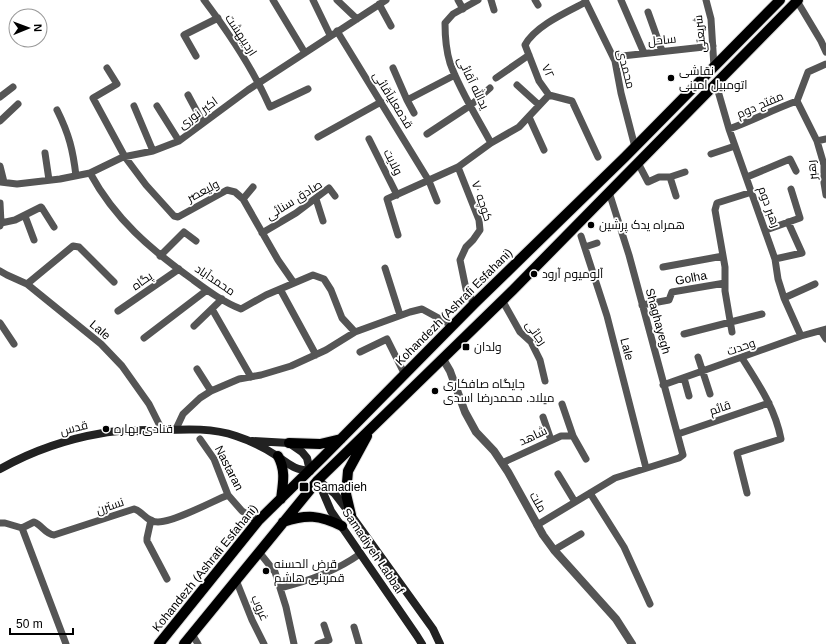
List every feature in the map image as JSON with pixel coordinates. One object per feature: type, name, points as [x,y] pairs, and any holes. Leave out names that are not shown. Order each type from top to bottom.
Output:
[{"type":"main road","name":"Kohandezh (Ashrafi Esfahani)","points":[[159,644],[258,521],[474,304],[635,147],[780,0]]},
{"type":"main road","points":[[184,644],[318,480],[444,359],[798,1]]},
{"type":"main road","points":[[351,515],[346,494],[348,471],[372,427]]},
{"type":"main road","name":"قدس","points":[[0,468],[38,450],[104,432],[188,428],[234,435],[252,441]]},
{"type":"main road","points":[[252,441],[320,444],[341,439]]},
{"type":"main road","points":[[252,441],[278,456],[294,468],[310,470]]},
{"type":"main road","points":[[288,443],[308,458],[310,470],[318,480]]},
{"type":"main road","points":[[278,456],[282,465],[283,483],[281,499]]},
{"type":"main road","name":"Samadiyeh Labbaf","points":[[318,480],[334,494],[351,515],[433,629],[440,644]]},
{"type":"main road","name":"Samadiyeh Labbaf","points":[[318,480],[332,511],[422,644]]},
{"type":"main road","points":[[283,522],[300,516],[321,517],[342,526]]},
{"type":"main road","points":[[376,576],[388,567]]},
{"type":"street","name":"اردیبهشت","points":[[204,0],[218,18],[259,82],[270,107],[308,90]]},
{"type":"street","points":[[272,0],[305,53]]},
{"type":"street","points":[[313,0],[330,36]]},
{"type":"street","points":[[338,0],[357,19]]},
{"type":"street","name":"اکبر نوری","points":[[2,182],[17,184],[90,173],[125,157],[153,151],[179,141],[259,82],[386,0]]},
{"type":"street","points":[[458,0],[463,9]]},
{"type":"street","name":"یدالله آقائی","points":[[478,0],[453,14],[445,23],[445,40],[450,62],[455,75],[491,143]]},
{"type":"street","points":[[491,0],[494,10]]},
{"type":"street","points":[[621,0],[644,53]]},
{"type":"street","name":"شریعتی","points":[[706,0],[711,19],[714,67]]},
{"type":"street","name":"۷۲","points":[[586,1],[552,20],[529,38],[525,45],[539,81],[549,95],[572,101],[598,157]]},
{"type":"street","name":"محمدی","points":[[586,1],[613,57],[635,147]]},
{"type":"street","points":[[798,1],[826,52]]},
{"type":"street","points":[[379,4],[391,26]]},
{"type":"street","points":[[648,12],[662,51]]},
{"type":"street","points":[[196,56],[184,35],[218,18]]},
{"type":"street","name":"قدمعلیآقائی","points":[[337,31],[429,180],[437,202]]},
{"type":"street","name":"ساحل","points":[[613,57],[713,46]]},
{"type":"street","points":[[496,78],[529,55]]},
{"type":"street","name":"مفتح دوم","points":[[729,129],[797,101],[808,72],[826,64]]},
{"type":"street","points":[[107,68],[117,84],[93,98],[125,157]]},
{"type":"street","points":[[393,68],[414,113]]},
{"type":"street","points":[[407,100],[455,75]]},
{"type":"street","name":"رهبر دوم","points":[[716,84],[729,129],[776,259],[778,279],[784,298],[801,336]]},
{"type":"street","points":[[517,85],[539,105]]},
{"type":"street","points":[[0,96],[12,87]]},
{"type":"street","points":[[427,134],[471,105],[490,88]]},
{"type":"street","points":[[188,95],[203,123]]},
{"type":"street","points":[[398,235],[387,199],[458,167],[491,143],[519,127],[549,95]]},
{"type":"street","name":"رهبر","points":[[797,101],[817,141],[824,165],[824,183],[826,194]]},
{"type":"street","points":[[318,137],[380,102]]},
{"type":"street","points":[[0,121],[18,104]]},
{"type":"street","points":[[134,106],[153,151]]},
{"type":"street","points":[[157,106],[179,141]]},
{"type":"street","points":[[57,110],[66,128],[73,154],[76,176]]},
{"type":"street","points":[[529,117],[544,150]]},
{"type":"street","name":"ولایت","points":[[369,139],[397,195]]},
{"type":"street","points":[[817,141],[826,139]]},
{"type":"street","points":[[711,154],[735,146]]},
{"type":"street","points":[[45,153],[49,180]]},
{"type":"street","name":"ولیعصر","points":[[125,157],[146,186],[174,216],[178,217],[228,190],[235,192],[242,199]]},
{"type":"street","points":[[747,178],[790,159],[796,171]]},
{"type":"street","points":[[638,163],[648,182],[658,177],[670,177],[685,172]]},
{"type":"street","points":[[0,166],[2,182]]},
{"type":"street","name":"کوچه ۷۰","points":[[458,167],[479,220],[480,230],[466,247],[460,260],[466,288],[474,304]]},
{"type":"street","name":"محمدآباد","points":[[90,173],[101,193],[126,224],[160,256],[207,290],[241,309],[266,295],[313,275],[324,279],[331,290],[342,318],[355,332]]},
{"type":"street","points":[[670,177],[676,196]]},
{"type":"street","points":[[253,187],[242,199],[278,260],[294,283]]},
{"type":"street","name":"صادق سنائی","points":[[262,233],[296,213],[330,188],[335,196]]},
{"type":"street","points":[[766,230],[800,218],[791,189]]},
{"type":"street","name":"Shaghayegh","points":[[609,192],[683,455],[679,458],[646,468]]},
{"type":"street","points":[[732,332],[725,283],[725,267],[715,210],[717,203],[752,192]]},
{"type":"street","points":[[316,199],[323,221]]},
{"type":"street","points":[[0,203],[1,224],[25,216],[41,207],[54,227]]},
{"type":"street","points":[[25,216],[34,240]]},
{"type":"street","points":[[776,259],[802,253],[788,222]]},
{"type":"street","points":[[160,256],[184,232],[196,241]]},
{"type":"street","name":"Lale","points":[[581,236],[607,316],[646,468]]},
{"type":"street","points":[[585,247],[597,242]]},
{"type":"street","points":[[27,284],[73,246],[79,247],[114,282]]},
{"type":"street","points":[[663,267],[723,256]]},
{"type":"street","points":[[385,268],[400,315]]},
{"type":"street","name":"پگاه","points":[[118,311],[179,269]]},
{"type":"street","name":"Lale","points":[[0,272],[27,284],[101,344],[122,366],[149,404],[162,430]]},
{"type":"street","name":"Golha","points":[[642,305],[669,300],[672,292],[725,283]]},
{"type":"street","points":[[784,298],[815,284]]},
{"type":"street","points":[[280,289],[316,354]]},
{"type":"street","points":[[144,338],[207,290]]},
{"type":"street","points":[[194,326],[222,299]]},
{"type":"street","name":"رجائی","points":[[502,300],[520,332],[531,342],[540,360],[545,381]]},
{"type":"street","points":[[212,309],[251,377]]},
{"type":"street","points":[[176,429],[183,414],[200,398],[211,391],[239,379],[291,366],[326,350],[355,332],[400,315],[422,309],[453,326]]},
{"type":"street","points":[[684,334],[762,314]]},
{"type":"street","points":[[0,323],[14,344]]},
{"type":"street","points":[[823,330],[826,339]]},
{"type":"street","name":"وحدت","points":[[663,385],[801,336],[823,330]]},
{"type":"street","points":[[360,352],[387,339],[405,375]]},
{"type":"street","points":[[698,357],[710,394]]},
{"type":"street","points":[[742,358],[769,403],[778,423],[781,439],[737,453],[747,493]]},
{"type":"street","name":"ملت","points":[[444,359],[465,412],[476,432],[494,451],[502,463],[537,525],[554,550],[616,619],[632,644]]},
{"type":"street","points":[[197,369],[211,391]]},
{"type":"street","points":[[684,378],[689,396]]},
{"type":"street","name":"قائم","points":[[678,434],[769,403]]},
{"type":"street","points":[[562,404],[573,436],[586,459]]},
{"type":"street","points":[[543,417],[551,440]]},
{"type":"street","name":"شاهد","points":[[502,463],[561,436],[573,436]]},
{"type":"street","name":"Nastaran","points":[[200,439],[214,459],[228,495],[242,511],[258,521]]},
{"type":"street","points":[[537,525],[615,478],[646,468]]},
{"type":"street","points":[[558,474],[575,502]]},
{"type":"street","points":[[590,493],[624,547],[650,604]]},
{"type":"street","points":[[167,579],[147,538],[151,520],[157,522],[174,519],[228,495]]},
{"type":"street","name":"نسترن","points":[[22,528],[34,522],[47,533],[54,535],[134,509],[140,512],[145,518],[151,520]]},
{"type":"street","points":[[0,523],[22,528],[66,644]]},
{"type":"street","points":[[554,550],[581,534]]},
{"type":"street","points":[[259,552],[275,572],[286,607],[294,644]]},
{"type":"street","points":[[280,588],[301,583],[325,574],[347,564],[360,554]]},
{"type":"street","name":"غروب","points":[[236,580],[252,620],[264,644]]},
{"type":"street","points":[[318,644],[329,640],[324,624]]},
{"type":"street","points":[[354,627],[360,644]]},
{"type":"street","points":[[192,634],[198,644]]},
{"type":"place","name":"نقاشی اتومبیل امینی","points":[[671,78]]},
{"type":"place","name":"همراه یدک پرشین","points":[[591,225]]},
{"type":"place","name":"آلومیوم آرود","points":[[534,274]]},
{"type":"place","name":"ولدان","points":[[466,347]]},
{"type":"place","name":"جایگاه صافکاری میلاد. محمدرضا اسدی","points":[[435,391]]},
{"type":"place","name":"قنادی بهاره","points":[[106,429]]},
{"type":"place","name":"Samadieh","points":[[304,487]]},
{"type":"place","name":"قرض الحسنه قمربنی هاشم","points":[[266,571]]}]
